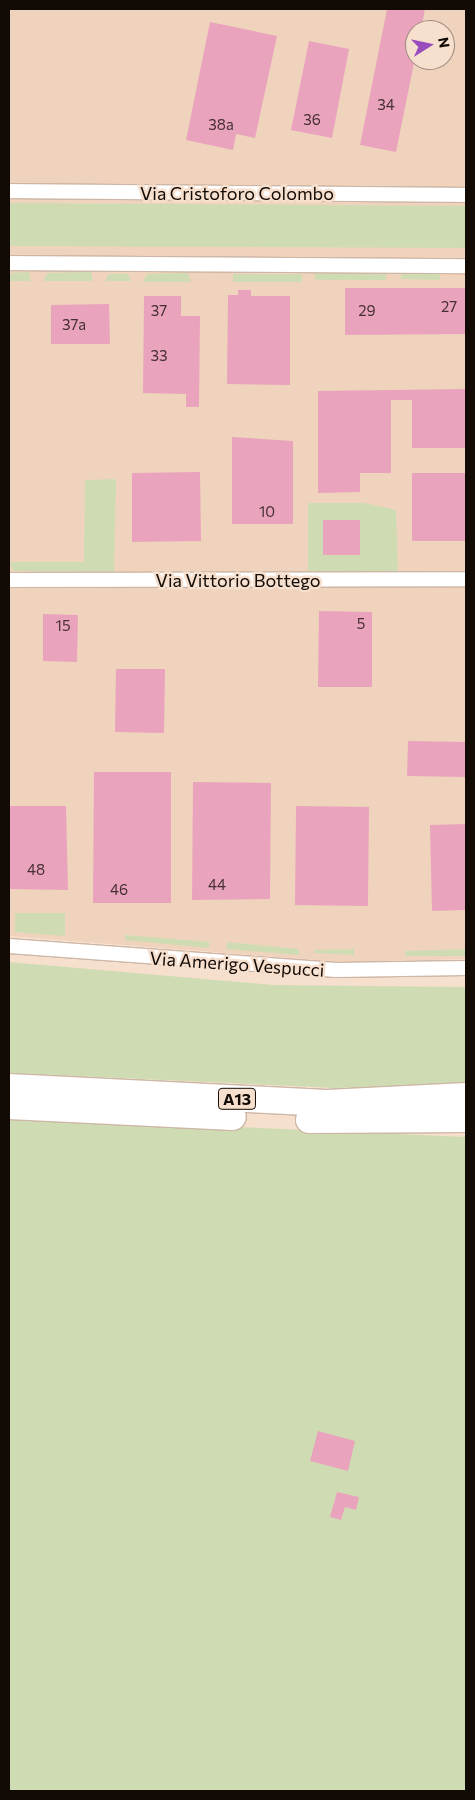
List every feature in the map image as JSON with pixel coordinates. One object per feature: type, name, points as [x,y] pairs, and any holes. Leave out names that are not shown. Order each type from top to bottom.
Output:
[{"type":"highway","name":"A13","points":[[9,1087],[327,1103],[466,1096]]},
{"type":"highway","name":"A13","points":[[9,1106],[326,1121],[466,1119]]},
{"type":"street","name":"Via Cristoforo Colombo","points":[[9,191],[466,194]]},
{"type":"street","points":[[9,263],[466,266]]},
{"type":"street","name":"Via Vittorio Bottego","points":[[9,580],[466,579]]},
{"type":"street","name":"Via Amerigo Vespucci","points":[[9,946],[336,970],[466,968]]},
{"type":"shaded area","points":[[9,9],[466,9],[466,959],[341,962],[9,936]]},
{"type":"green space","points":[[9,203],[466,206],[466,248],[9,246]]},
{"type":"green space","points":[[29,272],[31,281],[9,281],[11,273]]},
{"type":"green space","points":[[91,272],[93,281],[43,281],[47,273]]},
{"type":"green space","points":[[188,273],[191,282],[143,282],[147,274]]},
{"type":"green space","points":[[315,273],[386,274],[386,280],[315,280]]},
{"type":"green space","points":[[401,273],[440,273],[440,280],[401,279]]},
{"type":"green space","points":[[109,274],[128,274],[131,281],[105,281]]},
{"type":"green space","points":[[233,274],[302,274],[302,282],[233,282]]},
{"type":"green space","points":[[116,479],[114,572],[14,571],[9,562],[84,562],[85,480]]},
{"type":"green space","points":[[308,503],[364,503],[396,510],[398,572],[308,573]]},
{"type":"green space","points":[[15,913],[65,913],[65,936],[15,932]]},
{"type":"green space","points":[[125,935],[209,942],[209,948],[125,940]]},
{"type":"green space","points":[[227,942],[299,949],[299,955],[226,949]]},
{"type":"green space","points":[[354,949],[354,955],[314,953],[314,950]]},
{"type":"green space","points":[[466,949],[466,956],[405,956],[405,951]]},
{"type":"green space","points":[[9,962],[273,985],[466,987],[466,1084],[335,1088],[9,1073]]},
{"type":"green space","points":[[9,1117],[466,1137],[466,1791],[9,1791]]},
{"type":"building","points":[[387,9],[425,9],[423,20],[405,20],[405,70],[413,70],[396,152],[360,145]]},
{"type":"building","points":[[210,22],[277,36],[255,138],[236,134],[233,150],[186,140]]},
{"type":"building","points":[[309,41],[349,49],[332,138],[291,130]]},
{"type":"building","points":[[345,288],[466,288],[466,334],[345,335]]},
{"type":"building","points":[[238,290],[251,290],[251,296],[290,296],[290,385],[227,384],[228,295],[238,295]]},
{"type":"building","points":[[144,296],[181,296],[181,316],[200,316],[199,407],[186,407],[186,394],[143,393]]},
{"type":"building","points":[[109,304],[110,344],[51,344],[51,305]]},
{"type":"building","points":[[466,389],[466,448],[412,448],[412,400],[391,400],[391,473],[360,473],[360,492],[318,493],[318,391]]},
{"type":"building","points":[[232,437],[293,441],[293,524],[232,524]]},
{"type":"building","points":[[200,472],[201,541],[132,542],[132,473]]},
{"type":"building","points":[[412,473],[466,473],[466,541],[412,541]]},
{"type":"building","points":[[323,520],[360,520],[360,555],[323,555]]},
{"type":"building","points":[[319,611],[372,612],[372,687],[318,687]]},
{"type":"building","points":[[43,614],[78,615],[77,662],[43,661]]},
{"type":"building","points":[[116,669],[165,669],[164,733],[115,732]]},
{"type":"building","points":[[408,741],[466,742],[466,777],[407,776]]},
{"type":"building","points":[[94,772],[171,772],[171,903],[93,903]]},
{"type":"building","points":[[193,782],[271,783],[270,899],[192,900]]},
{"type":"building","points":[[9,806],[66,806],[68,890],[9,889]]},
{"type":"building","points":[[296,806],[369,807],[368,906],[295,905]]},
{"type":"building","points":[[466,824],[466,910],[432,911],[430,825]]},
{"type":"building","points":[[318,1431],[355,1441],[348,1471],[310,1461]]},
{"type":"building","points":[[337,1492],[359,1497],[356,1510],[345,1507],[341,1520],[330,1517]]}]
